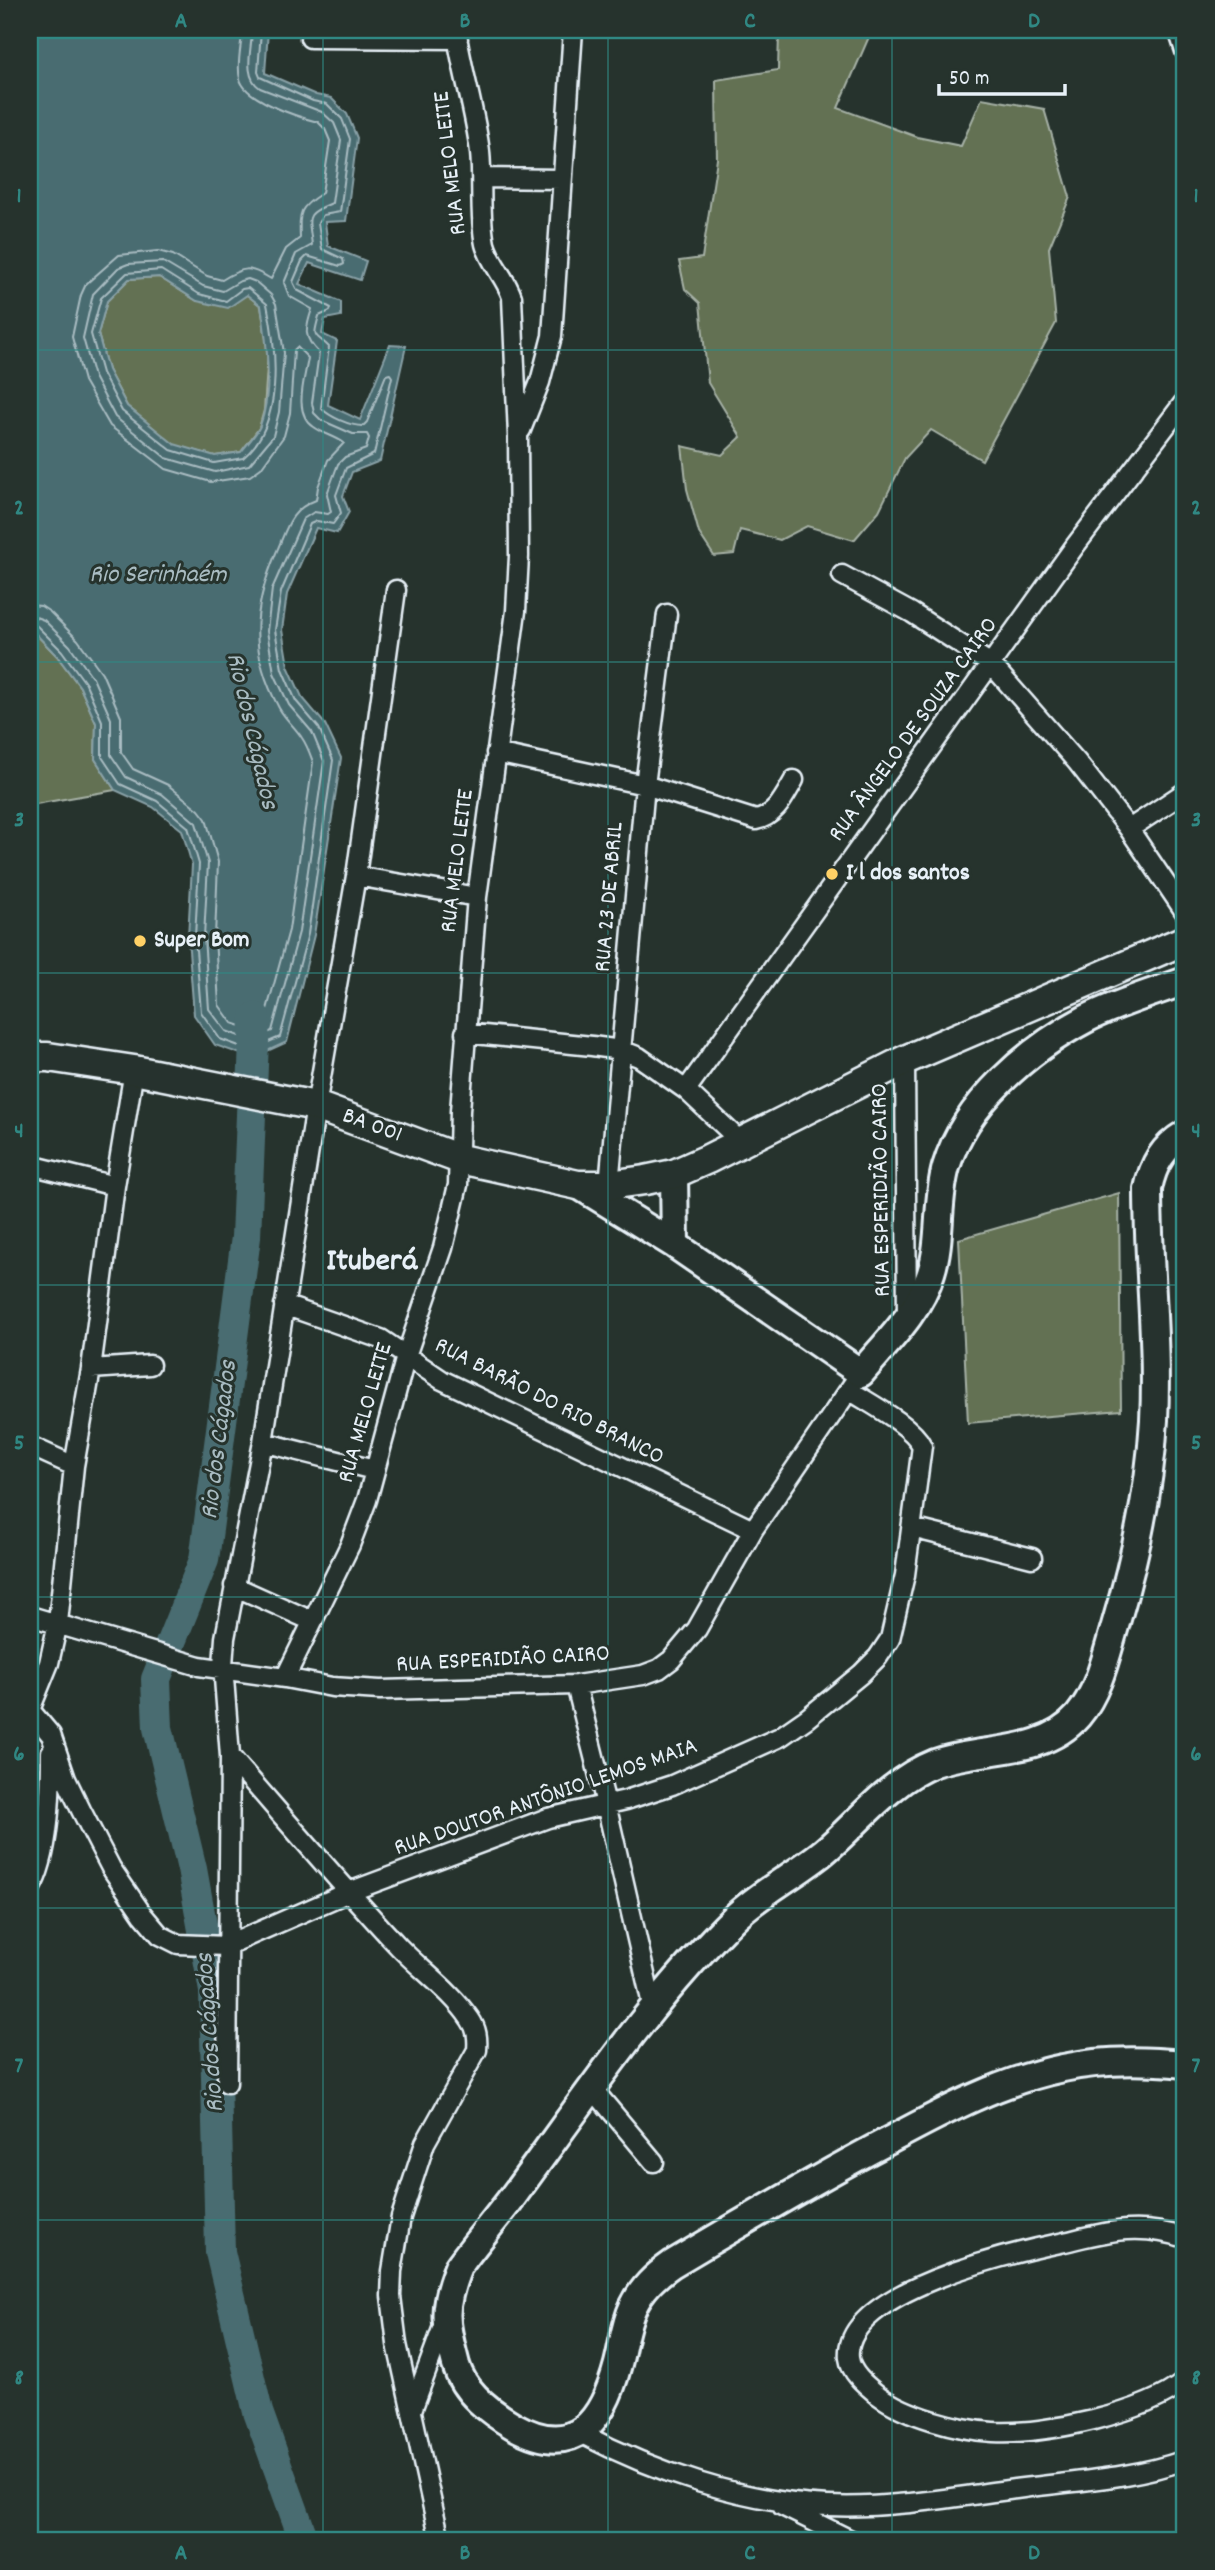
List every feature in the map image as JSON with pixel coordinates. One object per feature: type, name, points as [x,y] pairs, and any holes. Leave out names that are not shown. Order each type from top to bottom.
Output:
[{"type":"main road","name":"BA 001","points":[[30,1057],[48,1057],[134,1070],[310,1104],[460,1159],[578,1185],[609,1185],[674,1174],[905,1060],[1185,940]]},
{"type":"main road","points":[[578,1185],[675,1245],[855,1381],[907,1319],[931,1272],[947,1164],[956,1142],[988,1096],[1026,1060],[1086,1019],[1185,981]]},
{"type":"main road","points":[[1185,1134],[1174,1140],[1161,1154],[1152,1171],[1148,1189],[1154,1354],[1154,1419],[1148,1476],[1138,1540],[1100,1676],[1090,1697],[1078,1716],[1069,1724],[1038,1743],[937,1762],[913,1773],[892,1788],[819,1856],[765,1892],[737,1916],[653,2009],[458,2267],[447,2300],[444,2321],[458,2371],[475,2396],[492,2413],[522,2430],[549,2440],[580,2433],[592,2421],[607,2395],[632,2310],[641,2292],[655,2276],[672,2264],[823,2175],[952,2106],[995,2089],[1063,2068],[1105,2062],[1154,2061],[1185,2064]]},
{"type":"main road","points":[[674,1174],[675,1245]]},
{"type":"street","points":[[518,436],[540,382],[552,336],[573,30]]},
{"type":"street","points":[[1178,30],[1185,51]]},
{"type":"street","points":[[310,38],[457,34]]},
{"type":"street","name":"RUA MELO LEITE","points":[[285,1678],[350,1545],[367,1500],[407,1356],[443,1248],[458,1185],[465,1033],[478,897],[516,611],[519,556],[518,436],[512,297],[509,286],[490,257],[485,244],[483,178],[477,125],[457,34]]},
{"type":"street","points":[[483,178],[561,179]]},
{"type":"street","name":"RUA ÂNGELO DE SOUZA CAIRO","points":[[686,1090],[1075,546],[1185,401]]},
{"type":"street","points":[[842,575],[912,613],[991,664],[1077,762],[1129,829],[1185,912]]},
{"type":"street","points":[[227,2083],[222,1945],[230,1756],[223,1671],[225,1638],[263,1442],[310,1104],[356,876],[396,590]]},
{"type":"street","name":"RUA 23 DE ABRIL","points":[[609,1185],[645,785],[667,614]]},
{"type":"street","points":[[496,753],[645,785],[756,820],[773,812],[794,780]]},
{"type":"street","points":[[1129,829],[1185,792]]},
{"type":"street","points":[[356,876],[478,897]]},
{"type":"street","points":[[465,1033],[621,1050],[639,1057],[686,1090],[741,1142]]},
{"type":"street","name":"RUA ESPERIDIÃO CAIRO","points":[[905,1060],[907,1319]]},
{"type":"street","points":[[134,1070],[115,1186],[91,1369],[74,1466],[66,1625],[30,1710],[51,1735],[66,1779],[111,1868],[143,1915],[160,1935],[178,1944],[222,1945]]},
{"type":"street","points":[[30,1165],[115,1186]]},
{"type":"street","name":"RUA BARÃO DO RIO BRANCO","points":[[284,1305],[367,1333],[442,1380],[753,1530]]},
{"type":"street","points":[[91,1369],[150,1365]]},
{"type":"street","name":"RUA ESPERIDIÃO CAIRO","points":[[66,1625],[199,1666],[332,1687],[380,1690],[576,1685],[643,1675],[659,1669],[671,1660],[697,1629],[753,1530],[855,1381]]},
{"type":"street","name":"RUA DOUTOR ANTÔNIO LEMOS MAIA","points":[[222,1945],[349,1892],[548,1818],[672,1785],[780,1737],[861,1674],[878,1657],[890,1639],[905,1575],[923,1452],[919,1440],[855,1381]]},
{"type":"street","points":[[263,1442],[374,1470]]},
{"type":"street","points":[[30,1446],[74,1466]]},
{"type":"street","points":[[912,1528],[1032,1558]]},
{"type":"street","points":[[234,1587],[313,1621]]},
{"type":"street","points":[[30,1616],[66,1625]]},
{"type":"street","points":[[576,1685],[653,2009]]},
{"type":"street","points":[[30,1889],[41,1861],[51,1794],[51,1735]]},
{"type":"street","points":[[230,1756],[402,1951],[471,2020],[478,2036],[477,2049],[425,2143],[408,2192],[396,2239],[391,2296],[397,2344],[440,2540]]},
{"type":"street","points":[[592,2088],[654,2162]]},
{"type":"street","points":[[1185,2238],[1173,2234],[1127,2230],[962,2267],[929,2281],[872,2314],[855,2333],[849,2358],[857,2376],[888,2402],[904,2410],[967,2428],[992,2432],[1015,2432],[1104,2417],[1166,2395],[1185,2381]]},
{"type":"street","points":[[412,2410],[444,2321]]},
{"type":"street","points":[[580,2433],[659,2468],[772,2501],[851,2540]]},
{"type":"street","points":[[772,2501],[829,2506],[898,2503],[1102,2478],[1185,2460]]},
{"type":"green space","points":[[761,30],[872,30],[838,108],[917,137],[961,146],[982,98],[1044,109],[1070,197],[1049,248],[1056,323],[982,460],[931,430],[905,458],[879,511],[854,540],[807,526],[780,540],[740,530],[734,554],[714,556],[699,533],[687,489],[682,446],[722,455],[741,437],[708,383],[700,303],[685,289],[679,261],[702,258],[717,159],[716,80],[778,70],[779,33]]},
{"type":"green space","points":[[159,277],[197,301],[247,295],[261,306],[268,352],[264,410],[259,428],[241,452],[215,456],[174,445],[127,406],[108,370],[98,334],[107,301],[129,279]]},
{"type":"green space","points":[[30,628],[57,656],[80,687],[96,723],[95,759],[115,790],[30,805]]},
{"type":"green space","points":[[1119,1193],[1121,1410],[968,1423],[959,1239]]},
{"type":"water","name":"Rio Serinhaém","points":[[30,30],[268,30],[265,73],[316,95],[331,98],[347,114],[357,138],[346,221],[325,222],[328,246],[366,261],[360,280],[309,263],[299,284],[341,302],[341,316],[325,319],[322,334],[337,341],[328,405],[360,420],[390,345],[406,346],[380,461],[352,472],[343,496],[349,512],[337,533],[316,528],[287,594],[282,630],[288,666],[302,697],[325,724],[341,758],[314,935],[287,1042],[252,1058],[215,1045],[194,1015],[188,937],[192,865],[182,830],[153,807],[115,790],[95,759],[96,723],[80,687],[57,656],[30,628]],"holes":[[[159,277],[197,301],[228,308],[247,295],[261,306],[267,351],[266,398],[260,426],[241,452],[215,456],[174,444],[127,406],[108,370],[98,334],[107,301],[129,279]]]},
{"type":"waterway","name":"Rio dos Cágados","points":[[255,1017],[246,1237],[204,1560],[156,1679],[158,1728],[192,1869],[214,1991],[220,2252],[258,2412],[304,2540]]},
{"type":"place","name":"I l dos santos","points":[[832,874]]},
{"type":"place","name":"Super Bom","points":[[140,941]]},
{"type":"district","name":"Ituberá","points":[[372,1263]]}]
